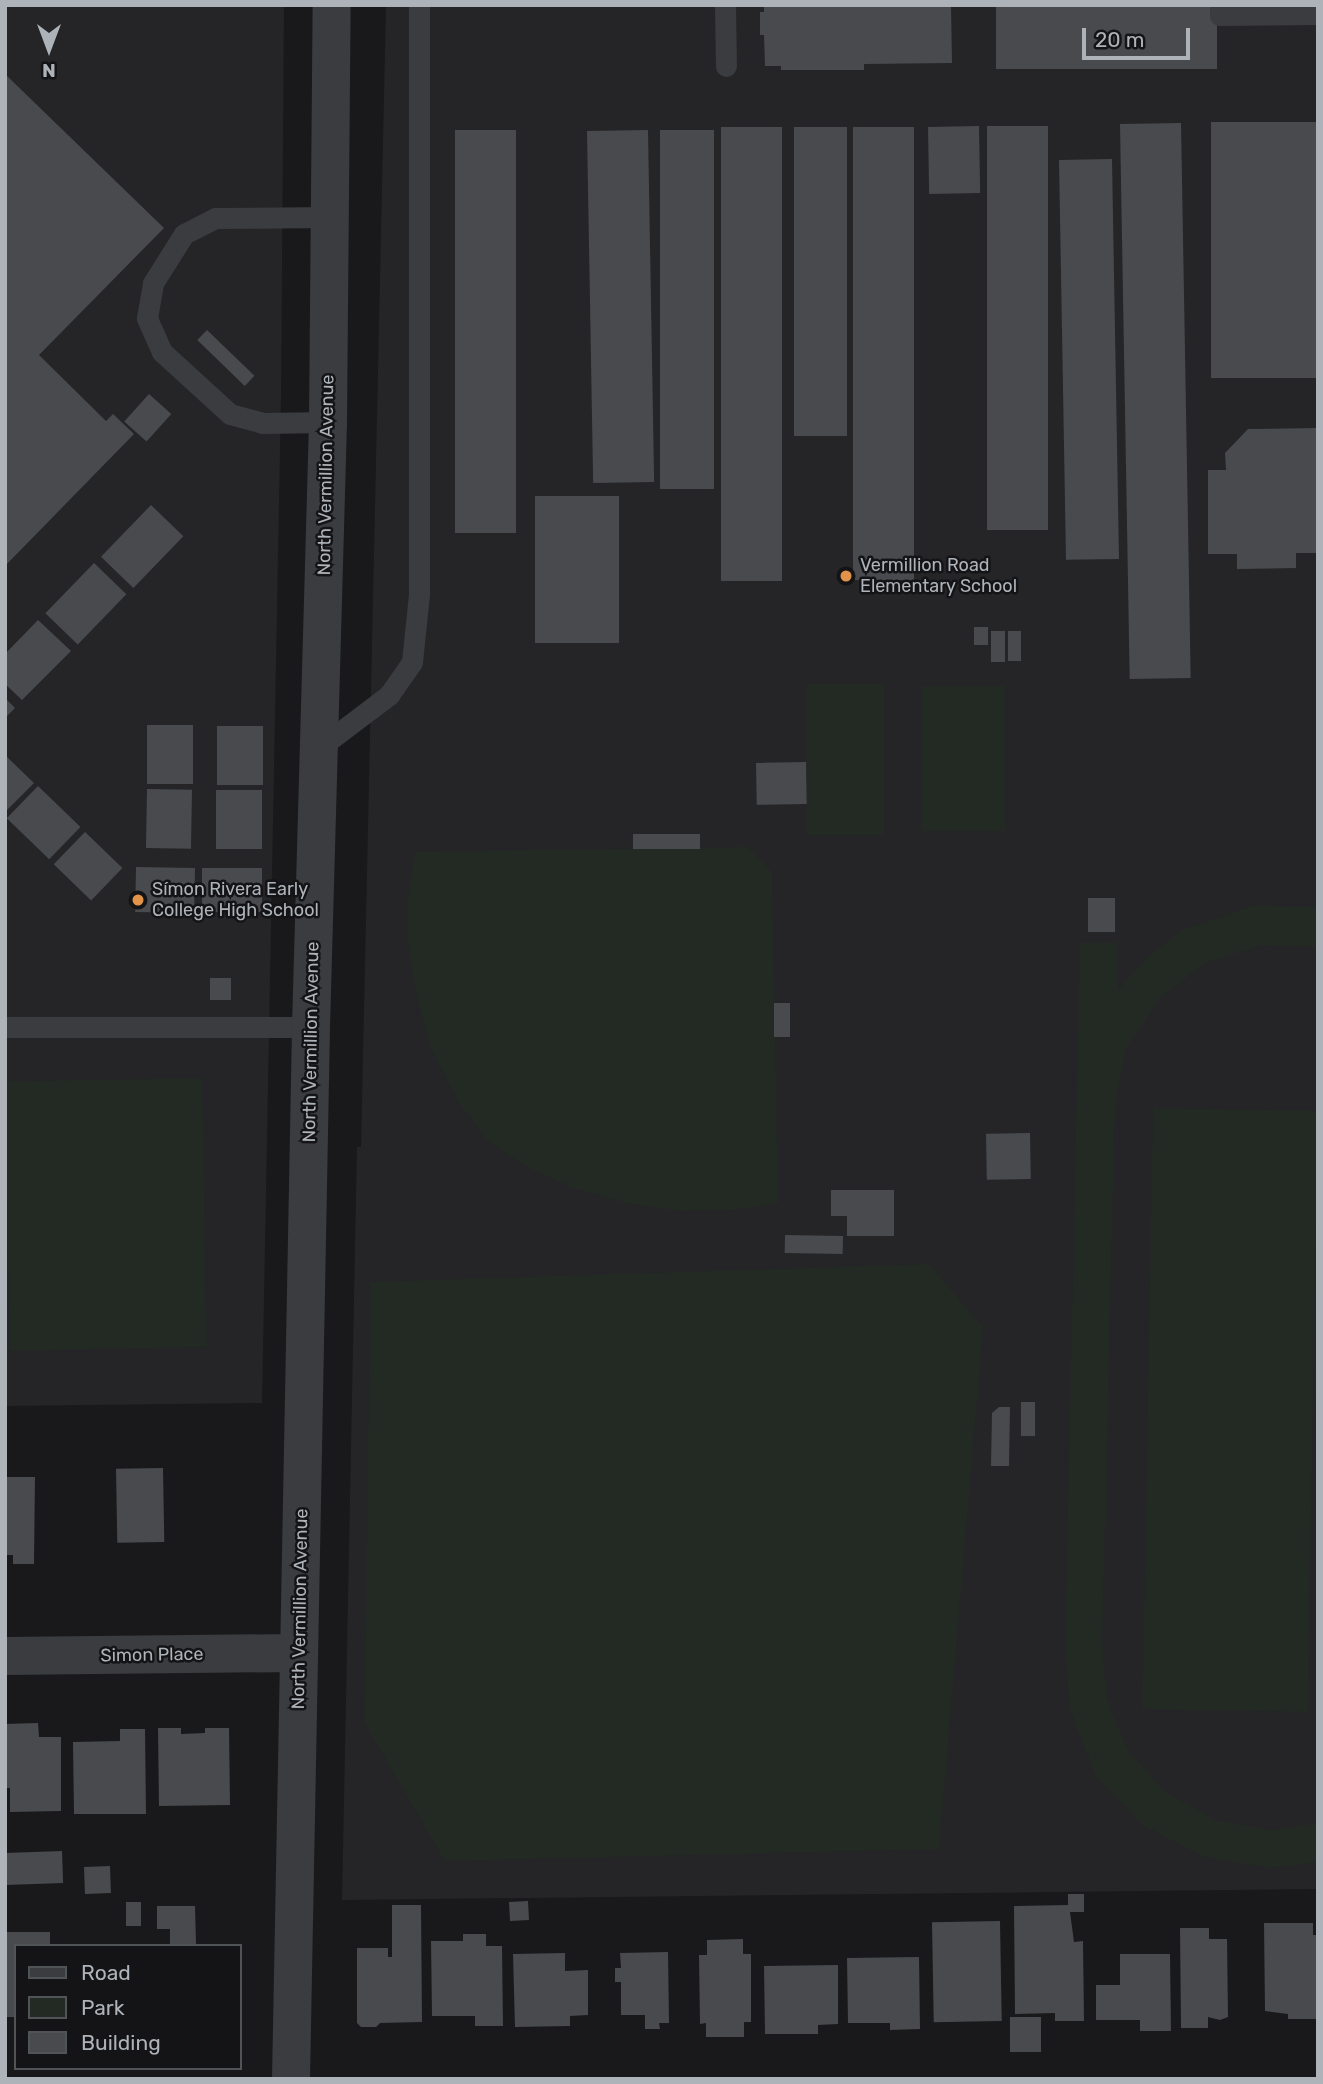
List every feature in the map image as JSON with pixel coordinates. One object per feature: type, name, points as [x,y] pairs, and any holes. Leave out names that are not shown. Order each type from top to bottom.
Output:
[{"type":"street","name":"North Vermillion Avenue","points":[[291,2079],[311,1027],[328,422],[332,5]]},
{"type":"street","name":"Simon Place","points":[[5,1656],[299,1653]]},
{"type":"lane","points":[[319,748],[389,695],[412,662],[419,594],[419,5]]},
{"type":"lane","points":[[725,5],[726,66]]},
{"type":"lane","points":[[1220,5],[1220,15],[1318,14]]},
{"type":"lane","points":[[328,422],[263,423],[230,414],[162,352],[147,318],[153,283],[184,234],[216,218],[332,217]]},
{"type":"lane","points":[[5,1027],[311,1027]]},
{"type":"shaded area","name":"Símon Rivera Early College High School","points":[[5,5],[284,5],[281,397],[262,1403],[5,1406]]},
{"type":"shaded area","name":"Vermillion Road Elementary School","points":[[386,5],[1318,5],[1318,1889],[342,1900],[357,1147],[361,1147]]},
{"type":"green space","points":[[807,684],[884,684],[884,835],[807,835]]},
{"type":"green space","points":[[922,686],[1005,686],[1005,831],[922,831]]},
{"type":"green space","points":[[748,847],[772,872],[778,1203],[734,1210],[680,1211],[626,1203],[571,1187],[527,1167],[488,1141],[459,1103],[432,1051],[417,998],[408,944],[408,898],[415,852]]},
{"type":"green space","points":[[1253,906],[1318,907],[1318,947],[1262,945],[1205,963],[1159,999],[1126,1048],[1115,1103],[1102,1640],[1106,1697],[1127,1749],[1165,1792],[1215,1820],[1271,1830],[1318,1823],[1318,1862],[1271,1868],[1204,1857],[1143,1825],[1096,1776],[1070,1710],[1065,1646],[1080,943],[1118,943],[1118,990],[1147,958],[1182,930]]},
{"type":"green space","points":[[202,1078],[207,1347],[10,1350],[5,1081]]},
{"type":"green space","points":[[1153,1108],[1318,1111],[1307,1712],[1143,1709]]},
{"type":"green space","points":[[929,1264],[983,1327],[939,1849],[445,1861],[365,1723],[370,1282]]},
{"type":"building","points":[[764,5],[951,5],[952,63],[864,64],[864,70],[781,70],[781,66],[765,66],[764,35],[760,35],[760,12],[764,12]]},
{"type":"building","points":[[996,5],[1217,5],[1217,69],[996,69]]},
{"type":"building","points":[[5,74],[164,228],[39,355],[106,421],[113,414],[134,434],[5,566]]},
{"type":"building","points":[[1211,122],[1318,122],[1318,378],[1211,378]]},
{"type":"building","points":[[1181,123],[1191,678],[1130,679],[1120,124]]},
{"type":"building","points":[[979,126],[980,193],[929,194],[928,127]]},
{"type":"building","points":[[987,126],[1048,126],[1048,530],[987,530]]},
{"type":"building","points":[[721,127],[782,127],[782,581],[721,581]]},
{"type":"building","points":[[794,127],[847,127],[847,436],[794,436]]},
{"type":"building","points":[[853,127],[914,127],[914,580],[853,580]]},
{"type":"building","points":[[455,130],[516,130],[516,533],[455,533]]},
{"type":"building","points":[[648,130],[654,482],[593,483],[587,131]]},
{"type":"building","points":[[660,130],[714,130],[714,489],[660,489]]},
{"type":"building","points":[[1112,159],[1119,559],[1066,560],[1059,160]]},
{"type":"building","points":[[207,330],[254,376],[245,386],[197,340]]},
{"type":"building","points":[[149,394],[171,414],[147,442],[124,421]]},
{"type":"building","points":[[1318,428],[1318,553],[1296,553],[1296,568],[1237,569],[1237,554],[1208,554],[1208,470],[1226,470],[1225,453],[1248,429]]},
{"type":"building","points":[[535,496],[619,496],[619,643],[535,643]]},
{"type":"building","points":[[151,505],[183,536],[133,588],[101,557]]},
{"type":"building","points":[[94,563],[126,594],[78,645],[45,613]]},
{"type":"building","points":[[38,620],[71,651],[22,700],[5,684],[5,654]]},
{"type":"building","points":[[974,627],[988,627],[988,645],[974,645]]},
{"type":"building","points":[[991,631],[1005,631],[1005,662],[991,662]]},
{"type":"building","points":[[1008,631],[1021,631],[1021,661],[1008,661]]},
{"type":"building","points":[[5,698],[15,708],[5,718]]},
{"type":"building","points":[[147,725],[193,725],[193,784],[147,784]]},
{"type":"building","points":[[217,726],[263,726],[263,785],[217,785]]},
{"type":"building","points":[[5,755],[34,783],[5,812]]},
{"type":"building","points":[[806,762],[807,804],[757,805],[756,763]]},
{"type":"building","points":[[38,786],[80,827],[49,859],[7,818]]},
{"type":"building","points":[[147,789],[192,790],[191,849],[146,848]]},
{"type":"building","points":[[216,790],[262,790],[262,849],[216,849]]},
{"type":"building","points":[[85,832],[122,868],[91,900],[54,864]]},
{"type":"building","points":[[633,834],[700,834],[700,849],[633,849]]},
{"type":"building","points":[[136,867],[195,868],[194,913],[135,912]]},
{"type":"building","points":[[202,868],[262,868],[262,912],[202,912]]},
{"type":"building","points":[[1088,898],[1115,898],[1115,932],[1088,932]]},
{"type":"building","points":[[210,978],[231,978],[231,1000],[210,1000]]},
{"type":"building","points":[[774,1003],[790,1003],[790,1037],[774,1037]]},
{"type":"building","points":[[1030,1133],[1031,1179],[987,1180],[986,1134]]},
{"type":"building","points":[[831,1190],[894,1190],[894,1236],[847,1236],[847,1216],[831,1216]]},
{"type":"building","points":[[785,1235],[843,1236],[843,1254],[785,1253]]},
{"type":"building","points":[[1021,1402],[1035,1402],[1035,1436],[1021,1436]]},
{"type":"building","points":[[999,1407],[1010,1407],[1009,1466],[991,1466],[992,1413]]},
{"type":"building","points":[[163,1468],[164,1542],[117,1543],[116,1469]]},
{"type":"building","points":[[5,1477],[35,1477],[34,1564],[13,1564],[13,1555],[5,1555]]},
{"type":"building","points":[[38,1723],[39,1737],[61,1737],[61,1811],[10,1812],[10,1788],[5,1788],[5,1724]]},
{"type":"building","points":[[158,1728],[181,1728],[181,1734],[205,1733],[205,1728],[229,1728],[230,1805],[159,1806]]},
{"type":"building","points":[[120,1729],[145,1729],[146,1814],[74,1814],[73,1742],[120,1741]]},
{"type":"building","points":[[62,1851],[63,1883],[6,1885],[5,1853]]},
{"type":"building","points":[[110,1866],[111,1893],[85,1894],[84,1867]]},
{"type":"building","points":[[1068,1894],[1084,1894],[1084,1912],[1070,1912],[1074,1942],[1083,1941],[1084,2021],[1055,2021],[1055,2013],[1015,2014],[1014,1906],[1068,1905]]},
{"type":"building","points":[[528,1901],[529,1920],[510,1921],[509,1902]]},
{"type":"building","points":[[126,1902],[141,1902],[141,1926],[126,1926]]},
{"type":"building","points":[[392,1905],[421,1905],[422,2022],[380,2023],[376,2027],[361,2027],[357,2023],[357,1948],[388,1948],[388,1957],[392,1957]]},
{"type":"building","points":[[157,1906],[195,1906],[196,1944],[170,1944],[170,1929],[157,1929]]},
{"type":"building","points":[[1000,1921],[1002,2021],[934,2022],[932,1922]]},
{"type":"building","points":[[1264,1923],[1313,1923],[1313,1935],[1318,1935],[1318,2019],[1288,2019],[1288,2014],[1265,2011]]},
{"type":"building","points":[[1180,1928],[1209,1928],[1209,1939],[1227,1939],[1228,2017],[1220,2020],[1208,2017],[1208,2028],[1181,2028]]},
{"type":"building","points":[[5,1932],[50,1932],[50,1944],[14,1944],[14,2017],[5,2017]]},
{"type":"building","points":[[463,1934],[486,1934],[486,1946],[502,1946],[503,2026],[475,2026],[475,2016],[432,2016],[431,1941],[463,1941]]},
{"type":"building","points":[[743,1939],[743,1954],[751,1954],[751,2022],[744,2022],[744,2037],[706,2037],[706,2023],[700,2024],[699,1955],[707,1955],[707,1940]]},
{"type":"building","points":[[668,1952],[669,2023],[659,2023],[660,2029],[645,2029],[645,2015],[621,2015],[621,1982],[615,1982],[615,1968],[621,1968],[620,1953]]},
{"type":"building","points":[[565,1953],[565,1971],[588,1970],[588,2015],[570,2016],[570,2026],[515,2027],[513,1954]]},
{"type":"building","points":[[1120,1954],[1170,1954],[1171,2031],[1140,2031],[1140,2020],[1096,2020],[1096,1985],[1120,1985]]},
{"type":"building","points":[[919,1957],[920,2029],[890,2030],[890,2023],[848,2023],[847,1958]]},
{"type":"building","points":[[838,1965],[838,2024],[818,2025],[818,2034],[765,2034],[764,1966]]},
{"type":"building","points":[[1010,2017],[1041,2017],[1041,2052],[1010,2052]]},
{"type":"place","name":"Vermillion Road Elementary School","points":[[846,576]]},
{"type":"place","name":"Símon Rivera Early College High School","points":[[138,900]]}]
